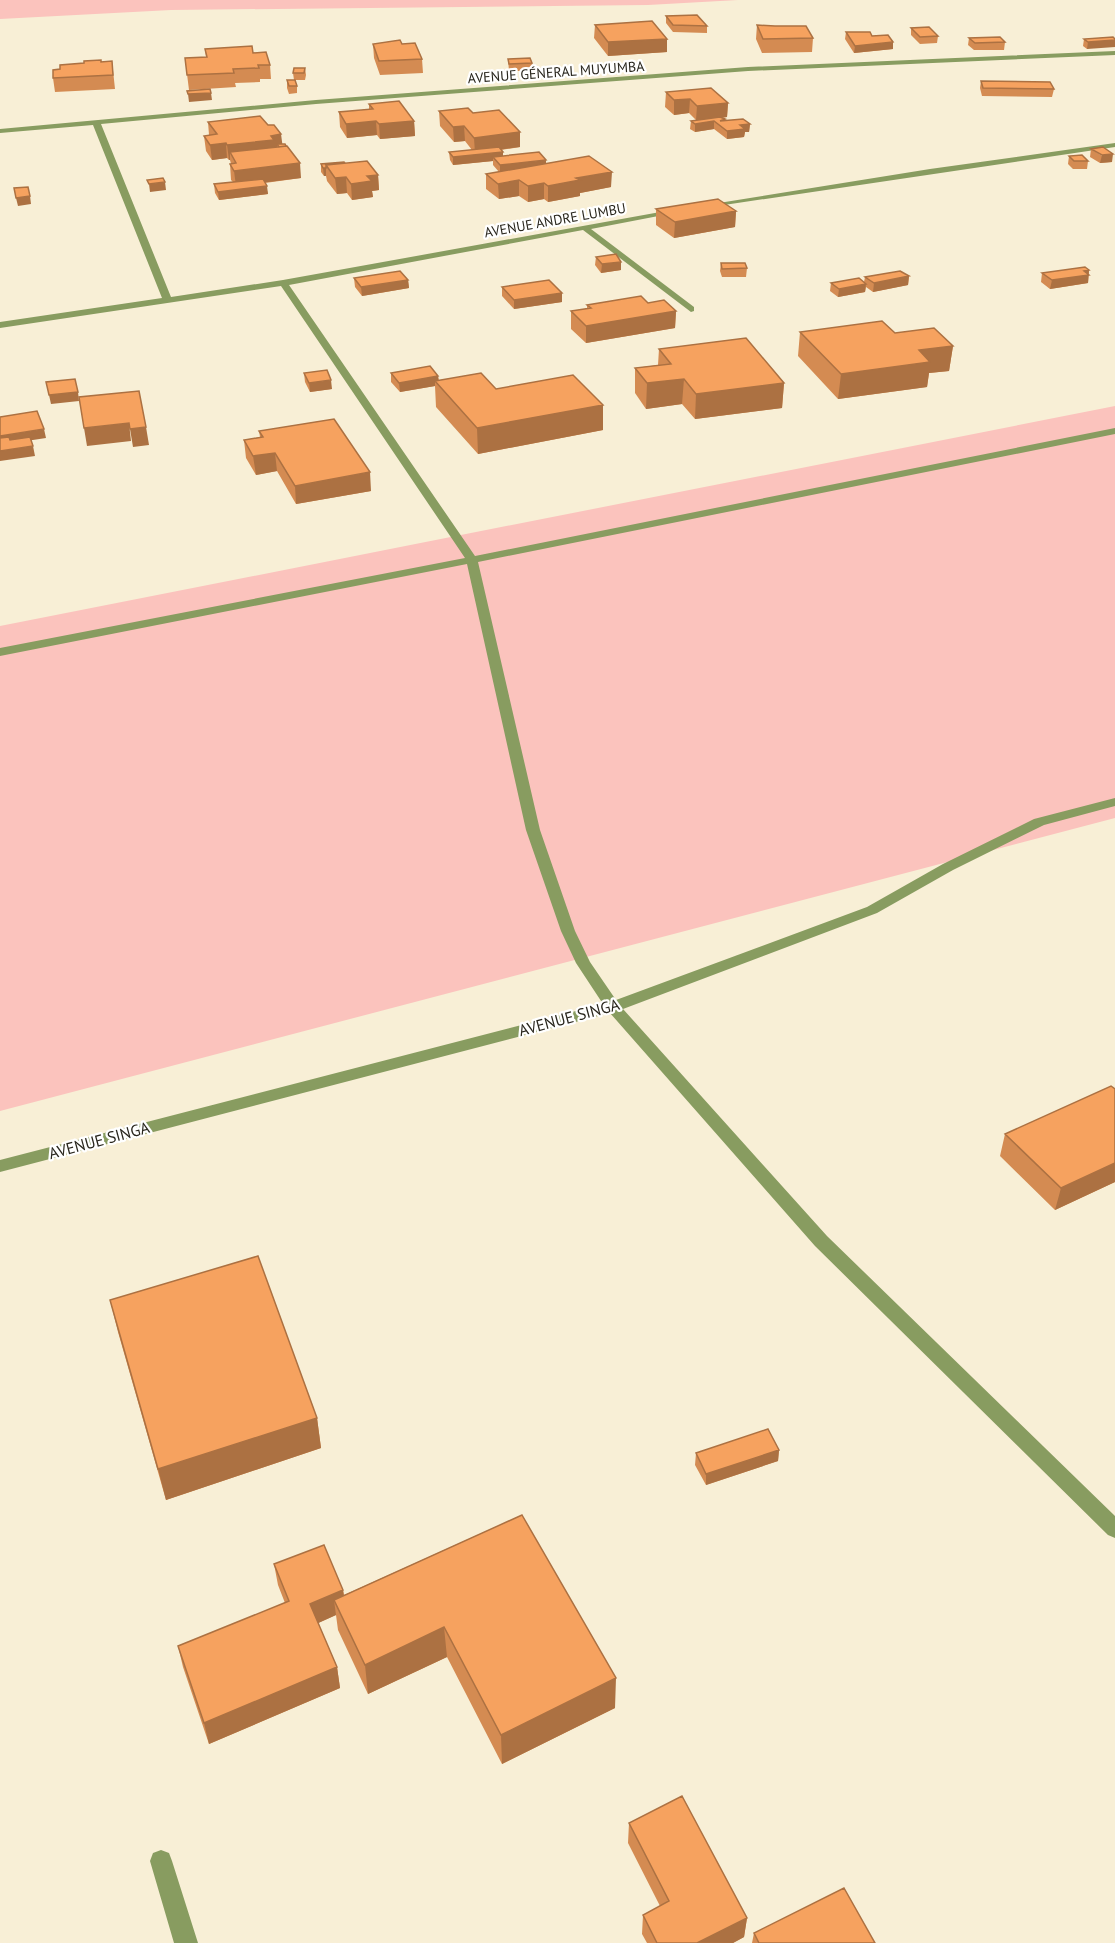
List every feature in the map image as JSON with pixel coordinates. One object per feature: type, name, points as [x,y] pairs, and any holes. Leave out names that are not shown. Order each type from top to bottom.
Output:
[{"type":"street","name":"AVENUE GÉNERAL MUYUMBA","points":[[0,131],[748,69],[1115,53]]},
{"type":"street","points":[[96,122],[168,301]]},
{"type":"street","name":"AVENUE ANDRE LUMBU","points":[[0,325],[283,283],[735,200],[1115,145]]},
{"type":"street","points":[[585,228],[691,309]]},
{"type":"street","points":[[283,283],[472,560],[533,830],[568,931],[583,963],[613,1007],[821,1241],[1115,1529]]},
{"type":"street","points":[[0,652],[472,560],[1115,430]]},
{"type":"street","name":"AVENUE SINGA","points":[[0,1166],[613,1007],[872,910],[948,867],[1040,822],[1115,802]]},
{"type":"street","points":[[161,1862],[186,1943]]},
{"type":"shaded area","points":[[0,0],[738,0],[648,5],[171,10],[0,19]]},
{"type":"shaded area","points":[[1115,406],[1115,818],[0,1111],[0,626]]},
{"type":"building","points":[[697,15],[707,26],[673,25],[666,16]]},
{"type":"building","points":[[652,21],[667,39],[608,42],[595,25]]},
{"type":"building","points":[[757,25],[806,26],[813,38],[763,39]]},
{"type":"building","points":[[929,27],[938,36],[920,37],[911,28]]},
{"type":"building","points":[[846,32],[870,32],[872,36],[888,35],[893,42],[855,46]]},
{"type":"building","points":[[1000,37],[1005,42],[975,43],[969,38]]},
{"type":"building","points":[[1113,37],[1115,40],[1088,42],[1084,39]]},
{"type":"building","points":[[400,40],[402,44],[415,43],[422,59],[379,61],[373,44]]},
{"type":"building","points":[[252,46],[253,53],[266,52],[270,65],[258,65],[259,68],[233,69],[234,73],[187,75],[185,58],[207,57],[205,49]]},
{"type":"building","points":[[530,58],[532,63],[509,64],[508,59]]},
{"type":"building","points":[[101,60],[101,62],[112,61],[113,75],[53,78],[53,70],[60,69],[60,65]]},
{"type":"building","points":[[294,68],[305,68],[304,73],[293,73]]},
{"type":"building","points":[[287,80],[295,80],[297,86],[289,86]]},
{"type":"building","points":[[981,81],[1050,82],[1054,89],[983,88]]},
{"type":"building","points":[[711,88],[728,103],[697,106],[690,99],[674,100],[666,92]]},
{"type":"building","points":[[210,89],[211,93],[188,94],[187,91]]},
{"type":"building","points":[[399,101],[414,121],[346,124],[339,112],[373,109],[369,104]]},
{"type":"building","points":[[468,108],[473,113],[499,110],[520,132],[474,138],[464,126],[453,127],[439,111]]},
{"type":"building","points":[[260,116],[268,125],[274,125],[281,134],[271,136],[274,140],[210,145],[204,136],[217,134],[208,122]]},
{"type":"building","points":[[720,117],[725,119],[720,121],[743,119],[750,124],[740,125],[745,129],[727,131],[714,121],[695,124],[691,121]]},
{"type":"building","points":[[287,146],[300,163],[234,171],[230,164],[236,163],[230,152]]},
{"type":"building","points":[[499,147],[503,152],[453,157],[449,152]]},
{"type":"building","points":[[1103,147],[1113,154],[1102,155],[1091,149]]},
{"type":"building","points":[[539,152],[546,160],[500,165],[493,157]]},
{"type":"building","points":[[1082,155],[1088,161],[1074,161],[1069,156]]},
{"type":"building","points":[[589,156],[612,172],[576,178],[580,180],[548,186],[544,183],[528,186],[519,180],[498,184],[486,174]]},
{"type":"building","points":[[367,161],[378,175],[367,176],[372,181],[351,184],[346,177],[335,178],[326,165]]},
{"type":"building","points":[[344,162],[326,165],[326,168],[323,168],[321,164]]},
{"type":"building","points":[[163,178],[165,182],[149,184],[147,180]]},
{"type":"building","points":[[263,179],[267,186],[218,192],[214,184]]},
{"type":"building","points":[[28,187],[30,196],[16,198],[14,188]]},
{"type":"building","points":[[718,199],[736,211],[675,222],[656,209]]},
{"type":"building","points":[[616,254],[621,262],[602,264],[596,257]]},
{"type":"building","points":[[721,263],[745,263],[747,268],[722,269]]},
{"type":"building","points":[[1085,267],[1089,270],[1084,271],[1089,275],[1052,280],[1042,273]]},
{"type":"building","points":[[400,271],[408,280],[361,287],[354,278]]},
{"type":"building","points":[[900,271],[909,276],[874,283],[865,277]]},
{"type":"building","points":[[859,278],[866,284],[839,289],[831,283]]},
{"type":"building","points":[[549,280],[562,293],[514,300],[502,287]]},
{"type":"building","points":[[641,296],[648,303],[664,300],[676,311],[586,326],[571,311],[591,308],[587,305]]},
{"type":"building","points":[[882,321],[895,333],[934,328],[953,346],[919,350],[930,362],[841,374],[800,332]]},
{"type":"building","points":[[746,338],[784,383],[696,394],[684,379],[647,383],[635,368],[671,364],[659,349]]},
{"type":"building","points":[[430,366],[438,376],[399,383],[391,373]]},
{"type":"building","points":[[327,370],[331,380],[309,383],[304,373]]},
{"type":"building","points":[[481,373],[496,389],[573,375],[603,405],[477,428],[435,381]]},
{"type":"building","points":[[75,379],[78,392],[49,395],[46,382]]},
{"type":"building","points":[[139,391],[146,427],[130,429],[129,423],[84,428],[79,397]]},
{"type":"building","points":[[37,411],[44,429],[0,436],[0,417]]},
{"type":"building","points":[[334,419],[370,472],[295,486],[275,453],[253,456],[244,440],[263,437],[259,431]]},
{"type":"building","points":[[9,437],[10,440],[30,437],[33,446],[0,451],[0,438]]},
{"type":"building","points":[[1111,1086],[1115,1089],[1115,1163],[1061,1188],[1005,1134]]},
{"type":"building","points":[[258,1256],[317,1418],[158,1469],[110,1300]]},
{"type":"building","points":[[768,1429],[779,1450],[706,1474],[696,1453]]},
{"type":"building","points":[[522,1515],[616,1678],[501,1735],[444,1627],[365,1665],[334,1600]]},
{"type":"building","points":[[324,1545],[343,1590],[310,1604],[337,1667],[204,1723],[178,1646],[289,1601],[274,1564]]},
{"type":"building","points":[[682,1796],[747,1918],[697,1943],[657,1943],[643,1915],[669,1901],[629,1823]]},
{"type":"building","points":[[844,1888],[875,1943],[759,1943],[754,1933]]}]
